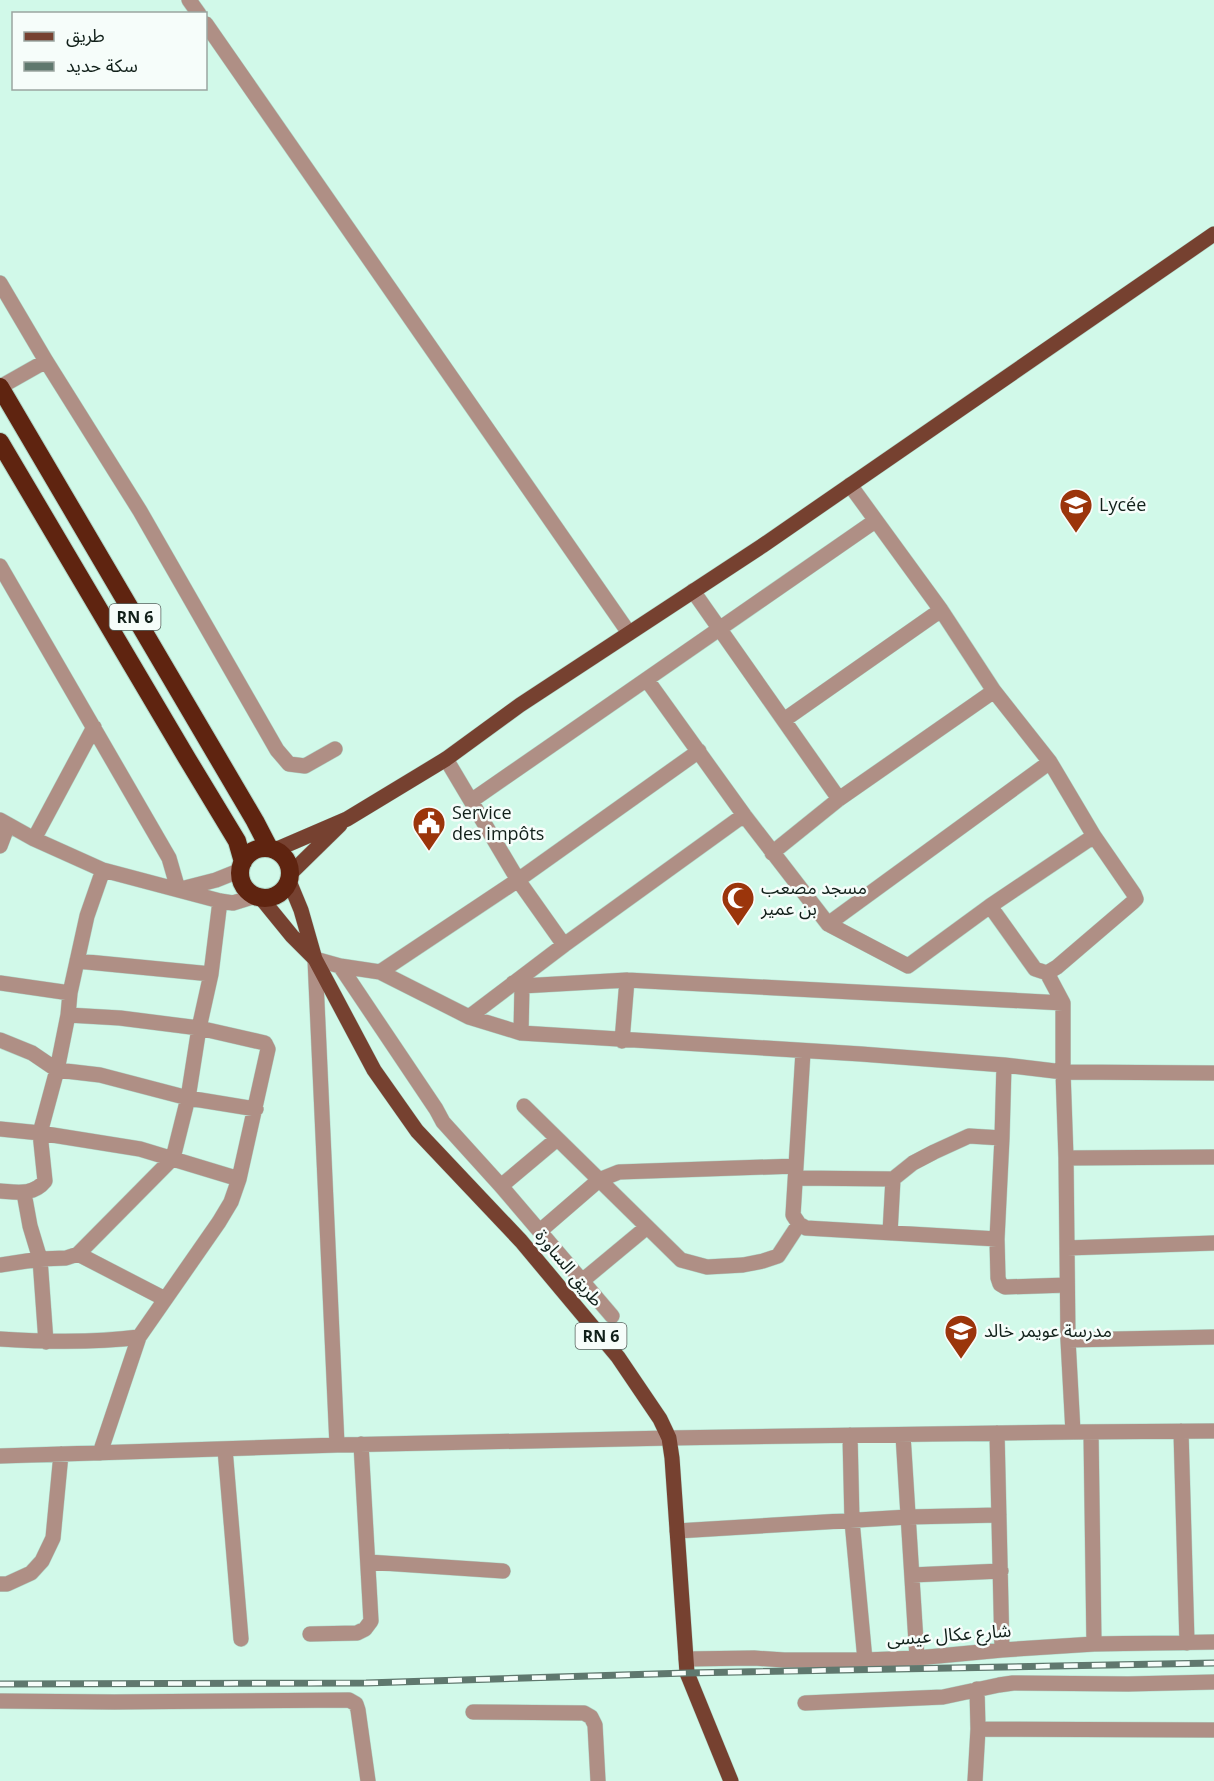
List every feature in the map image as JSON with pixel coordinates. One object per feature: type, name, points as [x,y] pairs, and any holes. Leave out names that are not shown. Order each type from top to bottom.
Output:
[{"type":"highway","name":"RN 6","points":[[0,387],[272,849]]},
{"type":"highway","name":"RN 6","points":[[0,442],[237,841],[242,866]]},
{"type":"highway","points":[[272,849],[286,859],[290,877],[286,887],[275,896],[259,897],[249,892],[244,886],[241,878],[242,866],[247,856],[254,851],[272,849]]},
{"type":"main road","points":[[272,849],[347,819],[446,759],[520,705],[850,485],[1214,234]]},
{"type":"main road","points":[[290,877],[347,819]]},
{"type":"main road","name":"RN 6","points":[[290,877],[315,959]]},
{"type":"main road","name":"RN 6","points":[[259,897],[315,959]]},
{"type":"main road","name":"طريق الساورة","points":[[315,959],[374,1070],[417,1131],[565,1292],[618,1357],[660,1419],[669,1438],[672,1458],[687,1673],[731,1781]]},
{"type":"street","points":[[207,25],[629,633]]},
{"type":"street","points":[[0,283],[140,511],[277,750],[289,764],[305,766],[335,749]]},
{"type":"street","points":[[0,387],[46,361]]},
{"type":"street","points":[[850,485],[941,610],[994,691],[1050,762],[1094,836],[1134,894],[1136,899],[1047,973]]},
{"type":"street","points":[[471,801],[874,521]]},
{"type":"street","points":[[0,566],[169,858],[178,889]]},
{"type":"street","points":[[693,591],[838,799]]},
{"type":"street","points":[[784,720],[941,610]]},
{"type":"street","points":[[647,680],[772,853],[828,924],[908,966],[990,906],[1094,836]]},
{"type":"street","points":[[772,853],[838,799],[994,691]]},
{"type":"street","points":[[34,839],[94,727]]},
{"type":"street","points":[[380,972],[518,880],[699,751]]},
{"type":"street","points":[[446,759],[518,880],[564,945]]},
{"type":"street","points":[[828,924],[1050,762]]},
{"type":"street","points":[[469,1017],[518,985],[564,945],[744,815]]},
{"type":"street","points":[[0,846],[4,823],[103,870],[146,883],[233,903],[259,897]]},
{"type":"street","points":[[178,889],[216,880],[242,866]]},
{"type":"street","points":[[0,1191],[24,1193],[36,1189],[45,1181],[40,1133],[57,1070],[68,1016],[70,993],[87,916],[103,870]]},
{"type":"street","points":[[0,1265],[66,1258],[78,1254],[173,1158],[188,1098],[199,1028],[211,974],[220,901]]},
{"type":"street","points":[[990,906],[1035,969],[1047,973],[1063,1003],[1068,1340],[1073,1432]]},
{"type":"street","points":[[337,1445],[315,959],[340,966],[380,972],[469,1017],[521,1033],[1004,1065],[1063,1072],[1214,1073]]},
{"type":"street","points":[[77,961],[211,974]]},
{"type":"street","points":[[340,966],[443,1122],[612,1316]]},
{"type":"street","points":[[518,985],[627,980],[1063,1003]]},
{"type":"street","points":[[622,1041],[627,980]]},
{"type":"street","points":[[0,983],[70,993]]},
{"type":"street","points":[[518,985],[521,1033]]},
{"type":"street","points":[[68,1016],[120,1018],[199,1028],[266,1043],[268,1046],[256,1109],[231,1202],[139,1337],[100,1453]]},
{"type":"street","points":[[0,1040],[32,1053],[57,1070],[100,1075],[188,1098],[256,1109]]},
{"type":"street","points":[[803,1052],[793,1215],[799,1224],[806,1228],[997,1239]]},
{"type":"street","points":[[1004,1065],[997,1239],[998,1278],[1000,1284],[1005,1287],[1067,1285]]},
{"type":"street","points":[[524,1106],[681,1260],[707,1267],[763,1262],[778,1256],[799,1224]]},
{"type":"street","points":[[0,1129],[140,1149],[239,1179]]},
{"type":"street","points":[[540,1231],[599,1180],[620,1172],[796,1172],[893,1179],[913,1163],[969,1136],[1002,1138]]},
{"type":"street","points":[[501,1186],[557,1139]]},
{"type":"street","points":[[1066,1158],[1214,1157]]},
{"type":"street","points":[[890,1233],[893,1179]]},
{"type":"street","points":[[24,1193],[30,1226],[40,1259],[46,1342]]},
{"type":"street","points":[[582,1281],[647,1227]]},
{"type":"street","points":[[1067,1248],[1214,1243]]},
{"type":"street","points":[[78,1254],[165,1299]]},
{"type":"street","points":[[0,1339],[46,1342],[117,1340],[139,1337]]},
{"type":"street","points":[[1068,1340],[1214,1337]]},
{"type":"street","points":[[1181,1431],[1187,1643]]},
{"type":"street","points":[[0,1456],[362,1444],[1214,1431]]},
{"type":"street","points":[[1092,1432],[1094,1644]]},
{"type":"street","points":[[997,1433],[1002,1650]]},
{"type":"street","points":[[850,1435],[852,1521],[865,1660]]},
{"type":"street","points":[[903,1435],[917,1658]]},
{"type":"street","points":[[310,1634],[357,1633],[365,1629],[370,1621],[362,1444]]},
{"type":"street","points":[[225,1449],[241,1639]]},
{"type":"street","points":[[0,1584],[7,1584],[31,1573],[42,1561],[53,1538],[61,1454]]},
{"type":"street","points":[[677,1531],[908,1517],[999,1515]]},
{"type":"street","points":[[368,1562],[503,1572]]},
{"type":"street","points":[[912,1575],[1001,1571]]},
{"type":"street","name":"شارع عكال عيسى","points":[[686,1659],[865,1660],[1094,1644],[1214,1642]]},
{"type":"street","points":[[805,1703],[943,1697],[1013,1683],[1214,1682]]},
{"type":"street","points":[[975,1781],[978,1729],[977,1689]]},
{"type":"street","points":[[0,1701],[349,1700],[356,1704],[358,1710],[368,1781]]},
{"type":"street","points":[[473,1712],[584,1713],[591,1717],[595,1725],[598,1781]]},
{"type":"street","points":[[978,1729],[1214,1730]]},
{"type":"railway","points":[[0,1684],[366,1683],[687,1673],[1214,1663]]},
{"type":"place","name":"Lycée","points":[[1076,534]]},
{"type":"place","name":"Service des impôts","points":[[429,852]]},
{"type":"place","name":"مسجد مصعب بن عمير","points":[[738,927]]},
{"type":"place","name":"مدرسة عويمر خالد","points":[[961,1360]]}]
